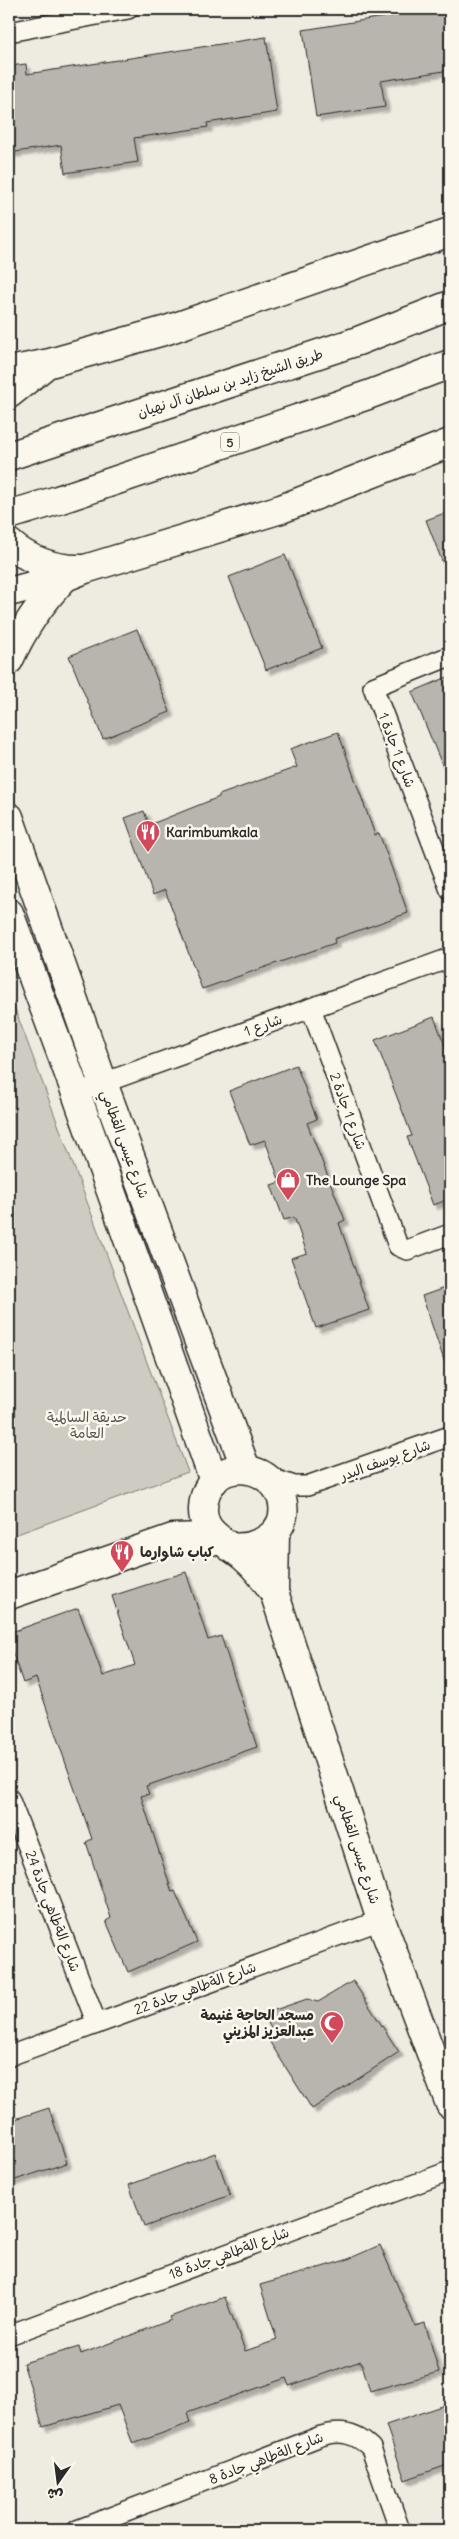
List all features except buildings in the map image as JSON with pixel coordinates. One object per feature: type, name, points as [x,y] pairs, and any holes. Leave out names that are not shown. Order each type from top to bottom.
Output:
[{"type":"main road","points":[[9,371],[50,362],[167,330],[450,232]]},
{"type":"main road","name":"طريق الشيخ زايد بن سلطان آل نهيان","points":[[9,456],[358,341],[450,305]]},
{"type":"main road","points":[[9,394],[24,380],[50,362]]},
{"type":"main road","name":"5","points":[[9,515],[358,398],[450,364]]},
{"type":"main road","points":[[9,592],[281,509],[450,443]]},
{"type":"main road","points":[[9,543],[39,561],[69,569],[75,573]]},
{"type":"main road","points":[[9,660],[27,623],[51,591],[75,573]]},
{"type":"main road","name":"شارع عيسى القطامي","points":[[9,817],[103,1083],[257,1473]]},
{"type":"main road","name":"شارع عيسى القطامي","points":[[9,913],[76,1093],[210,1487]]},
{"type":"main road","points":[[9,1595],[158,1542],[188,1536],[243,1548],[255,1546],[267,1541],[278,1526],[282,1498],[257,1473],[234,1469],[210,1487],[185,1521],[158,1542]]},
{"type":"main road","points":[[210,1487],[203,1506],[204,1519],[210,1531],[225,1544]]},
{"type":"main road","name":"شارع عيسى القطامي","points":[[274,1592],[278,1526]]},
{"type":"main road","name":"شارع عيسى القطامي","points":[[225,1544],[255,1567],[274,1592],[382,1920],[450,2104]]},
{"type":"street","points":[[9,32],[128,9]]},
{"type":"street","name":"شارع 1 جادة 1","points":[[450,656],[373,687],[450,890]]},
{"type":"street","name":"شارع 1","points":[[76,1093],[450,958]]},
{"type":"street","name":"شارع 1 جادة 2","points":[[311,1008],[398,1246],[406,1250],[450,1234]]},
{"type":"street","name":"شارع يوسف البدر","points":[[257,1473],[294,1486],[320,1483],[450,1436]]},
{"type":"street","name":"شارع يوسف البدر","points":[[278,1526],[298,1499],[320,1483]]},
{"type":"street","name":"شارع الةطاهي جادة 24","points":[[9,1798],[97,2024]]},
{"type":"street","name":"شارع الةطاهي جادة 22","points":[[9,2056],[382,1920]]},
{"type":"street","name":"شارع الةطاهي جادة 18","points":[[9,2335],[450,2172]]},
{"type":"street","name":"شارع الةطاهي جادة 8","points":[[77,2530],[122,2522],[320,2436],[342,2433],[363,2440],[371,2448],[400,2530]]},
{"type":"green space","name":"حديقة السالمية العامة","points":[[9,993],[188,1472],[9,1537]]},
{"type":"place","name":"Karimbumkala","points":[[148,853]]},
{"type":"place","name":"The Lounge Spa","points":[[288,1201]]},
{"type":"place","name":"كباب شاوارما","points":[[122,1573]]},
{"type":"place","name":"مسجد الحاجة غنيمة عبدالعزيز المزيني","points":[[332,2044]]}]
